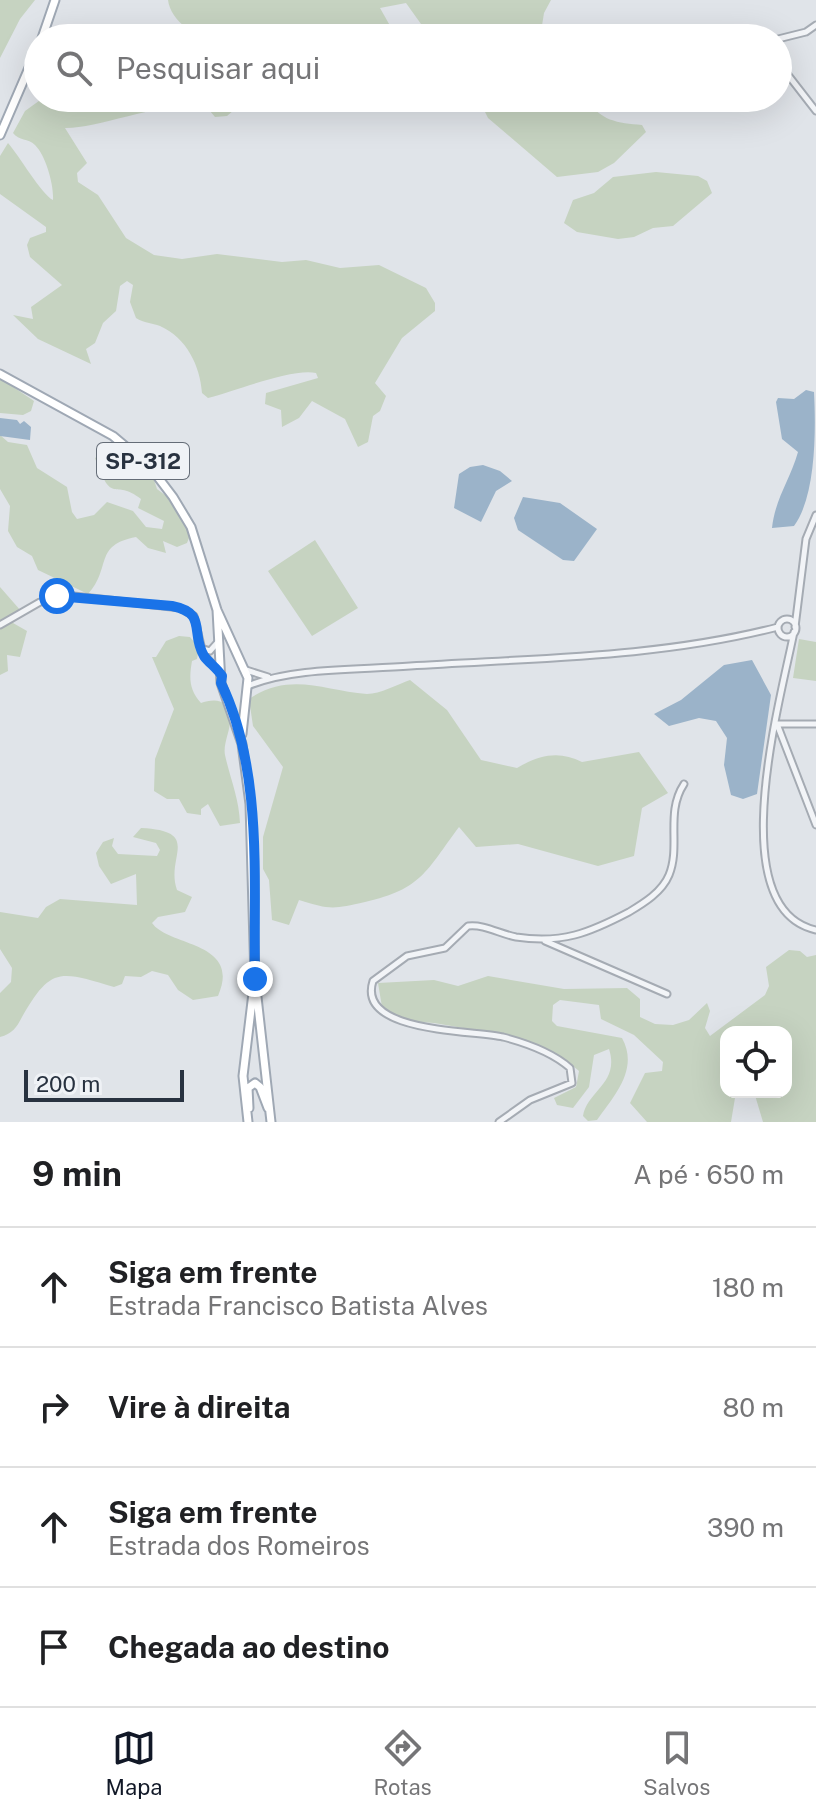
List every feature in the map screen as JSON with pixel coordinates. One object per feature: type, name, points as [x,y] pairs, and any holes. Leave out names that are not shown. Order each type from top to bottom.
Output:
[{"type":"main road","points":[[47,24],[55,0]]},
{"type":"main road","points":[[0,135],[24,79]]},
{"type":"main road","name":"SP-312","points":[[0,374],[113,436],[151,468],[191,527],[234,668],[247,674],[242,744],[253,849],[255,979],[271,1122]]},
{"type":"main road","name":"SP-312","points":[[217,610],[222,676],[242,744]]},
{"type":"main road","points":[[222,676],[234,668]]},
{"type":"main road","points":[[225,690],[232,694],[246,688]]},
{"type":"main road","name":"SP-312","points":[[247,1118],[244,1061],[255,979]]},
{"type":"main road","points":[[247,1118],[248,1088],[252,1083],[260,1087],[263,1102],[269,1110]]},
{"type":"street","points":[[792,36],[806,32],[816,25]]},
{"type":"street","points":[[792,80],[816,111]]},
{"type":"street","points":[[816,515],[806,539],[798,612],[764,812],[764,864],[782,910],[798,924],[816,930]]},
{"type":"street","points":[[0,625],[48,598],[89,597],[186,610],[196,622],[201,647],[222,676]]},
{"type":"street","points":[[246,688],[273,678],[703,646],[778,627],[782,620],[794,627]]},
{"type":"street","points":[[778,627],[791,647]]},
{"type":"street","points":[[783,636],[794,627]]},
{"type":"street","points":[[201,647],[212,651],[219,641]]},
{"type":"street","points":[[234,668],[273,678]]},
{"type":"street","points":[[777,724],[816,724]]},
{"type":"street","points":[[777,724],[816,825]]},
{"type":"street","points":[[540,939],[587,934],[636,908],[657,891],[670,873],[674,811],[684,784]]},
{"type":"street","points":[[499,1122],[530,1100],[572,1083],[570,1068],[549,1053],[503,1037],[433,1028],[387,1017],[374,1006],[370,988],[373,981],[392,965],[407,956],[438,951],[468,926],[540,939],[667,994]]},
{"type":"green space","points":[[0,0],[35,0],[20,19],[0,58]]},
{"type":"green space","points":[[168,0],[551,0],[542,24],[421,24],[406,3],[380,8],[389,24],[182,24],[170,9]]},
{"type":"green space","points":[[24,112],[144,112],[65,128],[87,163],[77,173],[78,182],[98,195],[126,238],[154,255],[182,259],[217,254],[282,262],[306,260],[340,268],[379,265],[426,288],[435,303],[435,311],[402,338],[375,383],[386,396],[380,411],[373,416],[368,442],[358,447],[345,419],[312,401],[299,418],[282,427],[281,410],[265,404],[266,393],[318,378],[316,373],[279,377],[208,398],[202,393],[195,363],[185,345],[160,326],[136,318],[130,302],[133,285],[127,281],[120,286],[116,311],[103,323],[95,343],[86,349],[91,364],[38,339],[13,315],[33,319],[31,307],[62,285],[30,257],[27,245],[30,238],[46,232],[46,227],[0,194],[0,156],[8,143],[53,200],[52,187],[39,150],[13,133]]},
{"type":"green space","points":[[211,112],[232,112],[227,116],[215,117]]},
{"type":"green space","points":[[485,112],[597,112],[617,122],[642,125],[646,132],[614,163],[598,172],[557,177],[488,118]]},
{"type":"green space","points":[[656,172],[698,176],[707,181],[712,193],[673,226],[653,228],[634,237],[618,239],[577,232],[564,223],[573,200],[594,193],[613,177]]},
{"type":"green space","points":[[0,378],[34,401],[31,411],[23,415],[0,413]]},
{"type":"green space","points":[[0,435],[8,442],[27,445],[37,468],[67,487],[72,512],[77,519],[94,515],[107,502],[133,511],[146,527],[162,529],[164,521],[138,508],[141,499],[125,490],[110,487],[95,458],[102,453],[118,460],[130,455],[152,474],[157,489],[190,514],[191,533],[187,543],[177,547],[163,541],[166,553],[148,548],[136,537],[123,541],[108,552],[100,575],[88,594],[38,570],[32,556],[17,547],[8,531],[10,506],[0,489]]},
{"type":"green space","points":[[315,540],[358,608],[312,636],[268,571]]},
{"type":"green space","points":[[0,587],[21,611],[13,623],[27,631],[20,657],[7,655],[8,671],[0,675]]},
{"type":"green space","points":[[179,636],[190,637],[199,648],[190,673],[197,698],[201,703],[220,701],[229,711],[225,755],[240,823],[220,826],[208,804],[201,809],[201,815],[187,813],[179,799],[167,799],[154,791],[155,759],[174,709],[152,657],[156,657],[166,641]]},
{"type":"green space","points":[[799,639],[816,642],[816,681],[793,678]]},
{"type":"green space","points":[[410,680],[447,710],[481,760],[517,768],[549,756],[565,756],[582,762],[639,752],[668,793],[642,808],[634,856],[598,866],[518,844],[476,847],[459,827],[430,867],[399,891],[339,907],[325,907],[299,900],[289,925],[272,920],[269,880],[263,869],[263,837],[283,767],[253,726],[249,699],[264,691],[293,684],[372,694]]},
{"type":"green space","points":[[141,828],[160,830],[171,834],[176,840],[177,890],[192,897],[185,912],[158,917],[152,923],[161,931],[212,955],[220,965],[223,978],[218,996],[193,1000],[178,990],[168,975],[152,971],[141,977],[125,976],[122,984],[114,987],[81,978],[59,977],[41,989],[14,1030],[0,1037],[0,993],[11,982],[12,968],[0,949],[0,912],[38,918],[46,907],[60,899],[137,905],[136,874],[111,884],[99,866],[96,853],[103,842],[114,838],[112,846],[118,854],[157,856],[160,850],[156,843],[133,837]]},
{"type":"green space","points":[[789,950],[800,951],[807,957],[816,955],[816,1122],[763,1122],[756,1098],[792,1098],[792,1026],[723,1026],[765,995],[769,986],[766,967]]},
{"type":"green space","points":[[488,976],[564,989],[627,988],[640,999],[640,1017],[655,1024],[673,1025],[689,1020],[707,1003],[710,1011],[705,1028],[710,1036],[720,1029],[720,1098],[735,1098],[731,1122],[647,1122],[630,1103],[645,1073],[662,1071],[663,1062],[634,1035],[601,1019],[599,1005],[560,1000],[553,1005],[552,1021],[557,1026],[622,1038],[627,1049],[623,1081],[597,1120],[588,1121],[583,1116],[586,1107],[610,1070],[609,1049],[594,1055],[589,1087],[573,1108],[557,1105],[554,1098],[576,1087],[579,1071],[564,1060],[513,1038],[395,1017],[382,1007],[378,983],[434,980],[458,986]]},
{"type":"water","points":[[806,390],[814,392],[815,425],[807,498],[794,526],[772,528],[776,508],[798,452],[782,439],[776,402],[778,398],[794,399]]},
{"type":"water","points":[[0,418],[17,420],[20,424],[24,421],[31,427],[30,440],[0,436]]},
{"type":"water","points":[[483,465],[500,471],[512,481],[496,491],[481,522],[454,508],[459,474],[470,467]]},
{"type":"water","points":[[523,497],[560,503],[597,529],[574,561],[563,560],[518,530],[514,518]]},
{"type":"water","points":[[752,660],[771,695],[757,794],[743,799],[731,795],[724,765],[727,738],[716,721],[699,718],[669,726],[654,714],[681,700],[724,665]]},
{"type":"route","points":[[57,596],[172,606],[194,616],[203,654],[222,676],[221,683],[233,710],[242,744],[250,804],[255,979]]}]
